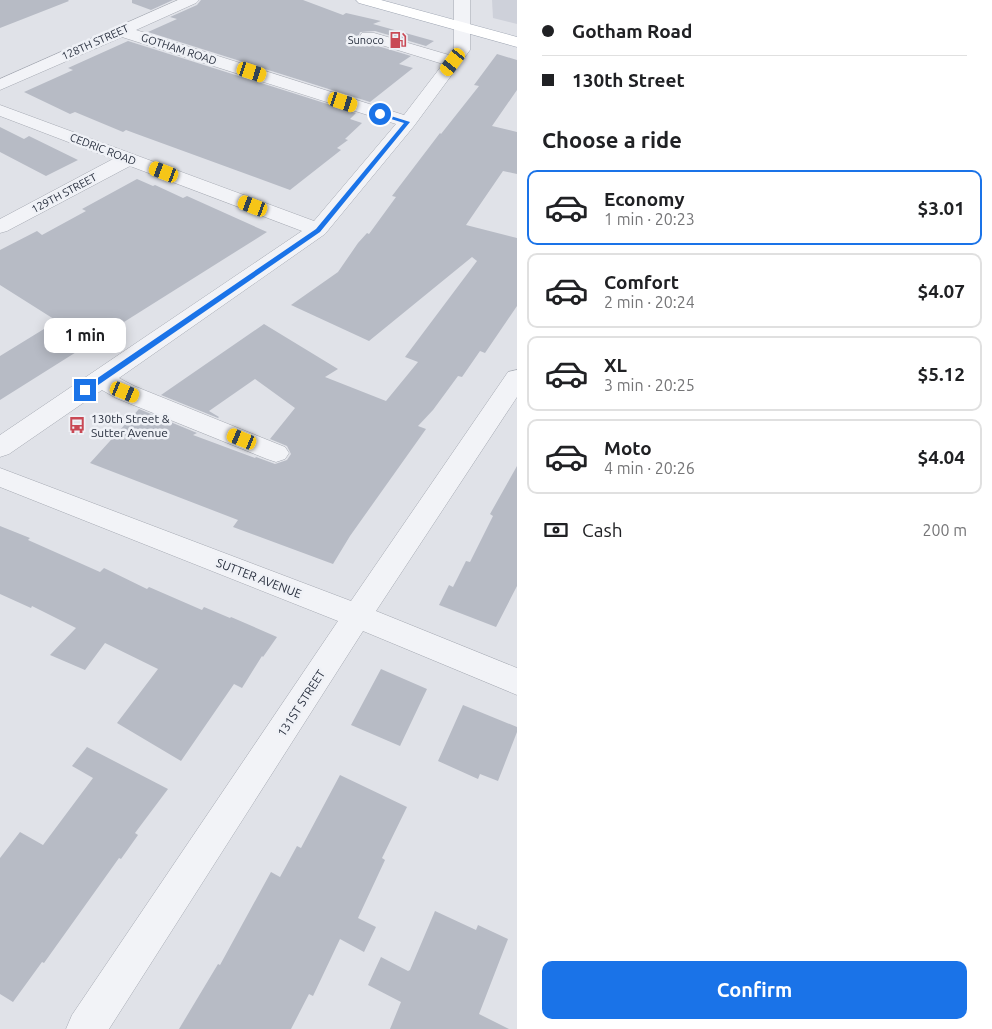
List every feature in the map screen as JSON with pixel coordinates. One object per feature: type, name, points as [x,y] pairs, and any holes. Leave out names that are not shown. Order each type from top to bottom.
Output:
[{"type":"main road","points":[[364,0],[517,42]]},
{"type":"street","name":"128TH STREET","points":[[0,85],[191,0]]},
{"type":"street","points":[[0,448],[318,230],[408,122],[462,50],[462,0]]},
{"type":"street","name":"GOTHAM ROAD","points":[[121,31],[408,122]]},
{"type":"street","points":[[368,36],[453,62]]},
{"type":"street","name":"CEDRIC ROAD","points":[[0,110],[318,230]]},
{"type":"street","name":"129TH STREET","points":[[0,227],[128,158]]},
{"type":"street","name":"131ST STREET","points":[[86,1029],[517,378]]},
{"type":"street","points":[[102,379],[125,392],[276,452]]},
{"type":"street","name":"SUTTER AVENUE","points":[[0,477],[358,616],[517,682]]},
{"type":"shaded area","points":[[492,0],[517,0],[517,24],[493,18]]},
{"type":"building","points":[[0,0],[68,0],[69,1],[0,28]]},
{"type":"building","points":[[132,0],[173,0],[151,10],[132,3]]},
{"type":"building","points":[[201,0],[303,0],[343,15],[346,13],[381,21],[373,24],[434,41],[426,46],[375,31],[360,32],[358,37],[361,41],[411,56],[399,64],[413,68],[370,102],[148,32],[177,19],[170,17],[197,5]]},
{"type":"building","points":[[128,41],[356,113],[350,119],[362,123],[345,139],[348,140],[337,148],[341,150],[290,190],[126,130],[123,132],[75,112],[70,114],[24,92],[73,70],[68,68]]},
{"type":"building","points":[[497,54],[517,60],[517,90],[492,126],[517,132],[517,174],[503,171],[466,225],[517,238],[517,306],[485,353],[480,351],[462,377],[458,376],[433,410],[418,426],[426,429],[350,536],[333,564],[233,527],[238,520],[90,463],[139,409],[197,433],[193,435],[255,458],[275,464],[287,460],[291,454],[287,446],[270,439],[295,408],[255,379],[209,411],[218,418],[161,395],[264,324],[338,369],[325,377],[386,401],[418,362],[405,357],[477,261],[472,257],[369,341],[291,305],[338,272],[358,243],[367,233],[369,234],[396,197],[392,196],[479,86],[474,85]]},
{"type":"building","points":[[0,127],[24,139],[29,136],[78,160],[46,176],[0,152]]},
{"type":"building","points":[[137,179],[183,198],[187,196],[267,232],[0,400],[0,356],[57,321],[0,285],[0,250],[37,231],[42,235],[86,211],[82,209]]},
{"type":"building","points":[[517,466],[517,586],[496,627],[439,605],[449,585],[453,587],[466,561],[470,562],[493,516],[490,514]]},
{"type":"building","points":[[0,526],[30,538],[28,540],[100,572],[104,568],[147,589],[149,587],[202,610],[204,607],[277,637],[262,656],[242,688],[234,684],[181,761],[117,723],[158,669],[105,643],[85,670],[50,655],[76,628],[32,606],[31,608],[0,594]]},
{"type":"building","points":[[381,669],[427,689],[400,746],[351,725]]},
{"type":"building","points":[[463,705],[517,727],[517,732],[498,781],[480,774],[478,779],[438,761]]},
{"type":"building","points":[[87,747],[168,789],[135,833],[138,835],[121,859],[119,858],[44,963],[42,962],[13,1002],[0,994],[0,858],[20,832],[43,845],[93,778],[72,766]]},
{"type":"building","points":[[340,775],[407,807],[382,858],[385,860],[358,918],[376,927],[364,952],[340,939],[313,996],[309,994],[291,1029],[179,1029],[218,964],[220,965],[271,872],[280,877],[297,846],[301,848]]},
{"type":"building","points":[[435,911],[476,930],[478,925],[508,939],[479,1014],[509,1029],[390,1029],[401,1002],[368,985],[381,957],[408,971],[410,970]]},
{"type":"place","name":"Sunoco","points":[[398,40]]},
{"type":"place","name":"130th Street & Sutter Avenue","points":[[77,425]]},
{"type":"route","points":[[85,390],[318,230],[408,122],[380,114]]}]
